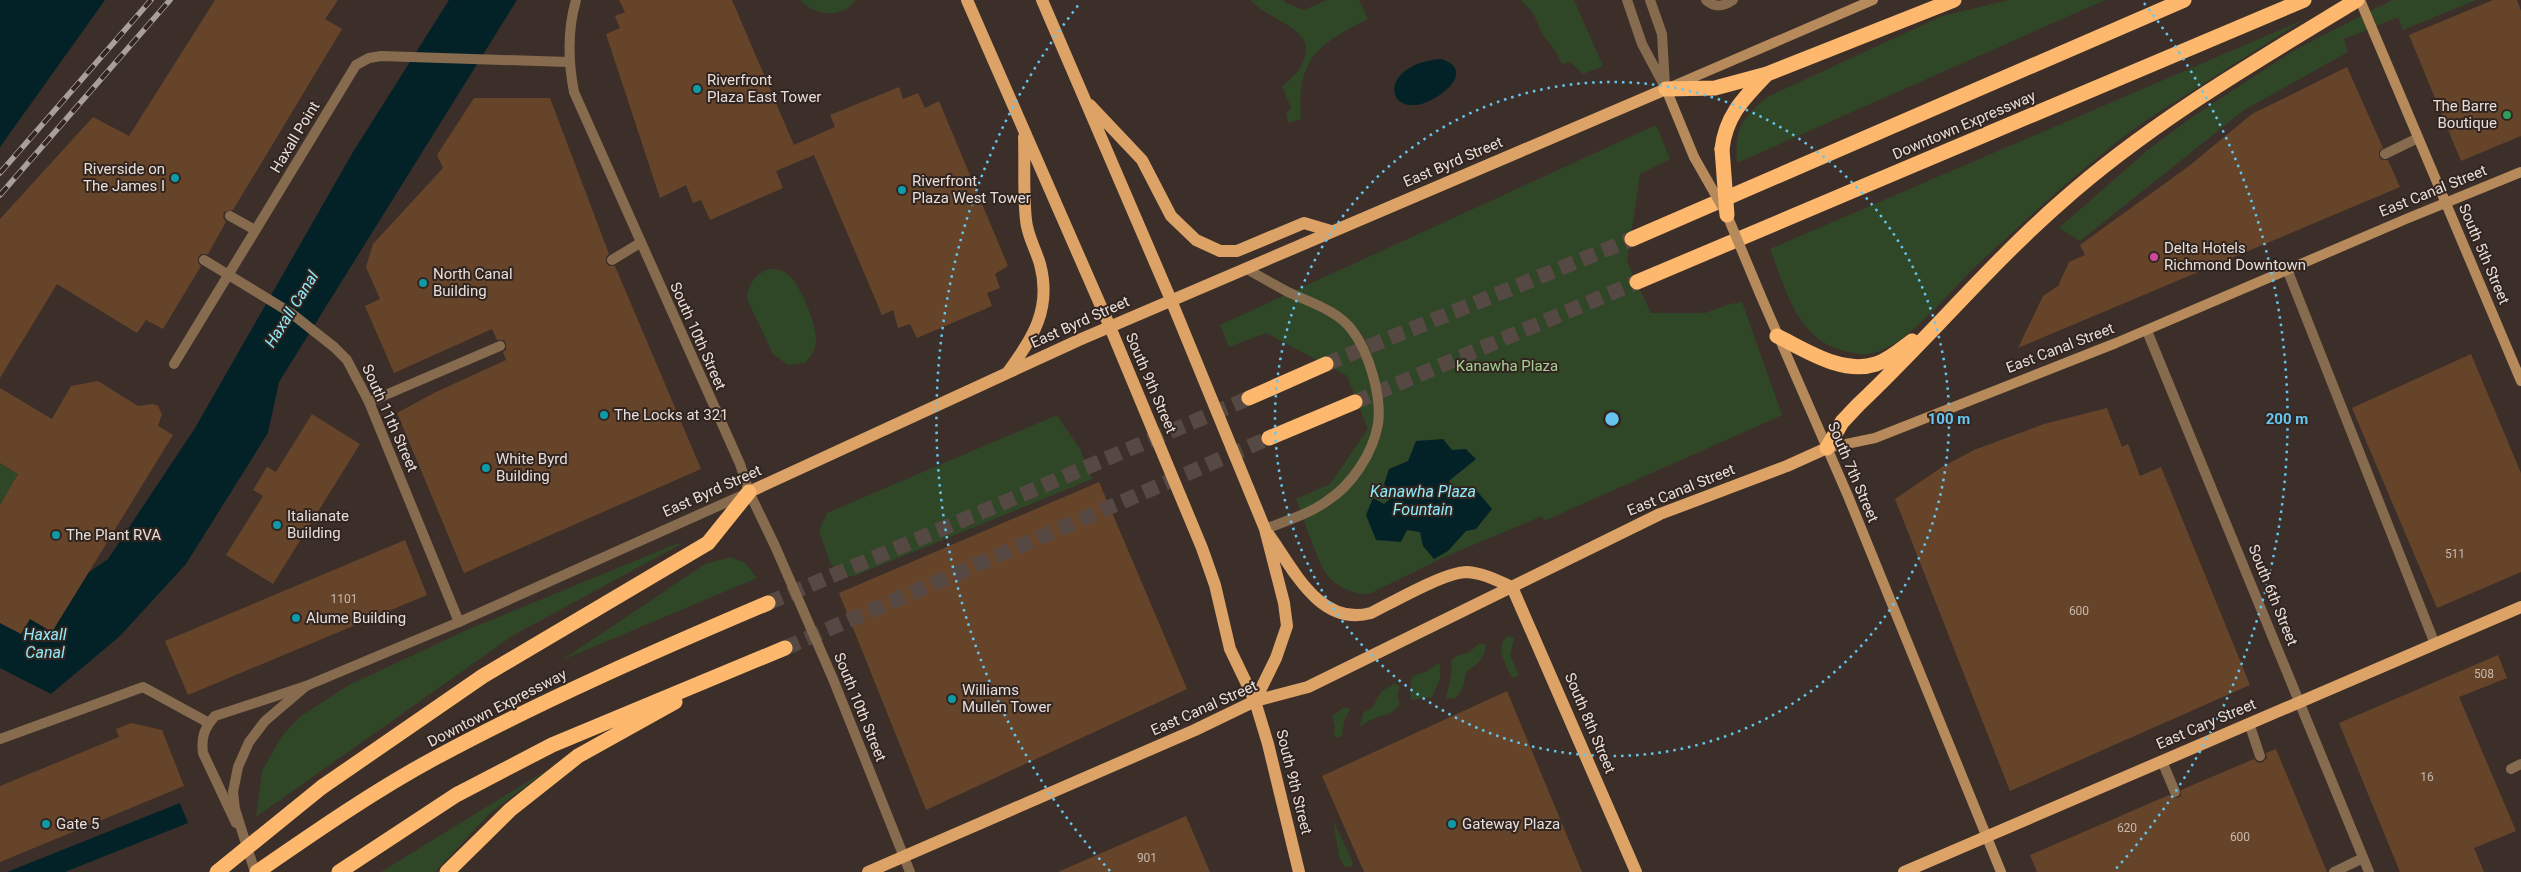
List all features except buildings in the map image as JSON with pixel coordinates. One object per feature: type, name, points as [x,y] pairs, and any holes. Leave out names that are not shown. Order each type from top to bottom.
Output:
[{"type":"highway","points":[[1666,89],[1715,88],[1767,74],[1954,0]]},
{"type":"highway","name":"Downtown Expressway","points":[[1632,238],[2184,0]]},
{"type":"highway","name":"Downtown Expressway","points":[[1637,282],[2304,0]]},
{"type":"highway","points":[[1827,448],[1847,416],[1938,322],[2024,236],[2100,169],[2188,103],[2359,0]]},
{"type":"highway","points":[[1727,215],[1722,149],[1724,133],[1735,108],[1767,74]]},
{"type":"highway","points":[[1777,336],[1825,360],[1852,366],[1867,366],[1886,360],[1938,322]]},
{"type":"highway","points":[[1249,398],[1326,364]]},
{"type":"highway","points":[[1270,438],[1355,402]]},
{"type":"highway","points":[[217,872],[322,787],[483,676],[708,543],[749,492]]},
{"type":"highway","name":"Downtown Expressway","points":[[256,872],[317,831],[434,759],[623,664],[768,603]]},
{"type":"highway","points":[[338,872],[456,795],[552,745],[785,648]]},
{"type":"highway","points":[[447,872],[510,810],[578,756],[739,667]]},
{"type":"main road","name":"South 9th Street","points":[[967,0],[1110,327],[1202,548],[1215,585],[1230,649],[1255,700],[1268,744],[1299,872]]},
{"type":"main road","points":[[1042,0],[1171,300],[1265,529],[1284,603],[1287,626],[1282,646],[1255,700]]},
{"type":"main road","name":"East Byrd Street","points":[[749,492],[1171,300],[1874,0]]},
{"type":"main road","name":"South 5th Street","points":[[2359,0],[2521,381]]},
{"type":"main road","name":"South 7th Street","points":[[1666,89],[1694,157],[1727,215],[1777,336],[1827,448],[2001,872]]},
{"type":"main road","points":[[1084,98],[1142,160],[1171,216],[1196,240],[1220,251],[1231,251],[1246,248],[1304,223],[1332,232]]},
{"type":"main road","points":[[1008,373],[1034,333],[1041,317],[1043,303],[1040,267],[1026,222],[1024,129]]},
{"type":"main road","name":"East Canal Street","points":[[868,872],[1195,730],[1255,700],[1308,687],[1660,514],[1787,466],[1827,448],[1875,438],[2147,331],[2521,172]]},
{"type":"main road","points":[[1265,529],[1313,597],[1328,609],[1345,615],[1358,616],[1371,613],[1451,575],[1466,572],[1491,578],[1512,587]]},
{"type":"main road","name":"South 8th Street","points":[[1512,587],[1636,872]]},
{"type":"main road","name":"East Cary Street","points":[[1904,872],[2521,607]]},
{"type":"street","name":"South 10th Street","points":[[576,0],[570,26],[568,62],[574,92],[740,464],[749,492],[775,546],[833,679],[910,872]]},
{"type":"street","name":"South 7th Street","points":[[1627,0],[1642,44],[1666,89]]},
{"type":"street","name":"South 7th Street","points":[[1650,0],[1662,34],[1666,89]]},
{"type":"street","points":[[1706,0],[1713,5],[1720,6],[1732,0]]},
{"type":"street","name":"Haxall Point","points":[[174,364],[356,65],[369,58],[381,56],[568,62]]},
{"type":"street","points":[[2385,154],[2418,138]]},
{"type":"street","points":[[230,216],[255,230]]},
{"type":"street","points":[[612,260],[640,243]]},
{"type":"street","name":"South 11th Street","points":[[204,260],[291,313],[334,347],[347,360],[369,402],[459,622]]},
{"type":"street","points":[[1245,268],[1329,312],[1352,330],[1373,372],[1378,407],[1378,423],[1372,444],[1347,484],[1326,502],[1297,517],[1265,529]]},
{"type":"street","points":[[2287,270],[2435,644]]},
{"type":"street","name":"South 6th Street","points":[[2147,331],[2369,872]]},
{"type":"street","points":[[369,402],[500,346]]},
{"type":"street","name":"East Byrd Street","points":[[256,872],[242,834],[203,753],[203,733],[215,716],[306,686],[459,622],[749,492]]},
{"type":"street","name":"East Byrd Street","points":[[242,834],[233,792],[238,768],[248,742],[265,721],[306,686]]},
{"type":"street","points":[[0,739],[143,687],[209,722]]},
{"type":"street","points":[[2249,724],[2260,756]]},
{"type":"street","points":[[2162,761],[2175,792]]},
{"type":"street","points":[[2511,769],[2521,764]]},
{"type":"street","points":[[2334,872],[2363,858]]},
{"type":"green space","points":[[800,0],[856,0],[843,10],[836,13],[828,13],[813,9]]},
{"type":"green space","points":[[1250,0],[1284,0],[1286,3],[1304,10],[1327,0],[1359,0],[1368,19],[1336,37],[1314,56],[1302,82],[1300,99],[1301,119],[1289,123],[1286,114],[1291,108],[1282,86],[1300,68],[1306,52],[1306,45],[1297,32]]},
{"type":"green space","points":[[1520,0],[1574,0],[1603,66],[1583,74],[1570,62],[1562,64],[1556,51],[1543,35],[1531,11]]},
{"type":"green space","points":[[2009,0],[2105,0],[1737,163],[1737,142],[1742,126],[1751,112],[1767,97],[1942,16]]},
{"type":"green space","points":[[2392,0],[2476,0],[2403,30],[2398,17],[2344,39],[2348,52],[2244,110],[2080,241],[2059,228],[2149,149],[2191,118],[2293,51]]},
{"type":"green space","points":[[2303,20],[2156,114],[2114,144],[2012,232],[1920,323],[1889,347],[1873,353],[1858,354],[1838,349],[1822,341],[1809,330],[1790,301],[1770,249]]},
{"type":"green space","name":"Kanawha Plaza","points":[[1656,125],[1670,159],[1640,174],[1627,262],[1651,313],[1705,313],[1730,304],[1742,302],[1782,415],[1544,521],[1542,516],[1442,558],[1369,594],[1352,592],[1336,583],[1327,575],[1319,560],[1296,499],[1330,484],[1368,429],[1347,376],[1266,333],[1229,347],[1220,325]]},
{"type":"green space","points":[[769,269],[780,270],[790,276],[803,297],[811,316],[816,334],[816,344],[813,353],[804,363],[788,365],[773,354],[747,299],[753,281]]},
{"type":"green space","points":[[1057,415],[1080,449],[1092,479],[854,576],[845,577],[830,562],[819,531],[827,513]]},
{"type":"green space","points":[[0,463],[18,474],[0,505]]},
{"type":"green space","points":[[683,543],[512,636],[256,817],[262,771],[282,736],[301,716],[349,685],[469,629],[676,544]]},
{"type":"green space","points":[[731,557],[745,563],[757,578],[562,660],[705,564]]},
{"type":"green space","points":[[1509,635],[1514,639],[1510,656],[1519,675],[1512,678],[1501,650],[1504,640]]},
{"type":"green space","points":[[1479,644],[1485,644],[1483,657],[1466,672],[1463,687],[1456,698],[1446,699],[1452,671],[1451,661],[1456,656],[1468,653]]},
{"type":"green space","points":[[1438,663],[1440,665],[1440,679],[1432,697],[1411,700],[1410,692],[1413,676],[1428,671]]},
{"type":"green space","points":[[1395,683],[1400,687],[1397,695],[1400,704],[1397,708],[1360,726],[1363,713],[1372,708],[1381,692]]},
{"type":"green space","points":[[1345,707],[1350,709],[1344,721],[1342,736],[1337,738],[1334,735],[1335,725],[1332,716]]},
{"type":"green space","points":[[550,768],[490,813],[435,872],[381,872]]},
{"type":"green space","points":[[1333,820],[1353,863],[1352,866],[1345,867],[1339,856]]},
{"type":"water","points":[[0,0],[105,0],[0,147]]},
{"type":"water","name":"Haxall Canal","points":[[449,0],[517,0],[279,382],[268,433],[186,564],[120,636],[51,694],[0,668],[0,604],[52,598],[108,559],[195,428],[353,152]]},
{"type":"water","points":[[1441,59],[1452,64],[1456,71],[1455,78],[1443,93],[1434,99],[1416,105],[1408,105],[1397,99],[1394,88],[1396,82],[1405,71],[1422,62]]},
{"type":"water","name":"Kanawha Plaza Fountain","points":[[1443,439],[1452,450],[1466,449],[1476,459],[1449,481],[1456,493],[1476,490],[1492,509],[1476,529],[1466,531],[1448,551],[1434,559],[1423,546],[1420,532],[1407,530],[1401,542],[1376,540],[1366,515],[1373,498],[1384,504],[1391,498],[1384,484],[1389,469],[1408,461],[1416,441]]},
{"type":"water","points":[[180,803],[188,823],[65,872],[7,872]]},
{"type":"tunnel","points":[[1326,364],[1632,239]]},
{"type":"tunnel","points":[[1355,402],[1637,282]]},
{"type":"tunnel","points":[[768,603],[1249,398]]},
{"type":"tunnel","points":[[785,648],[1269,438]]},
{"type":"railway","points":[[0,173],[151,0]]},
{"type":"railway","points":[[0,195],[170,0]]},
{"type":"place","name":"Riverfront Plaza East Tower","points":[[697,89]]},
{"type":"place","name":"The Barre Boutique","points":[[2507,115]]},
{"type":"place","name":"Riverside on The James I","points":[[175,178]]},
{"type":"place","name":"Riverfront Plaza West Tower","points":[[902,190]]},
{"type":"place","name":"Delta Hotels Richmond Downtown","points":[[2154,257]]},
{"type":"place","name":"North Canal Building","points":[[423,283]]},
{"type":"place","name":"The Locks at 321","points":[[604,415]]},
{"type":"place","name":"White Byrd Building","points":[[486,468]]},
{"type":"place","name":"Italianate Building","points":[[277,525]]},
{"type":"place","name":"The Plant RVA","points":[[56,535]]},
{"type":"place","name":"Alume Building","points":[[296,618]]},
{"type":"place","name":"Williams Mullen Tower","points":[[952,699]]},
{"type":"place","name":"Gate 5","points":[[46,824]]},
{"type":"place","name":"Gateway Plaza","points":[[1452,824]]}]
